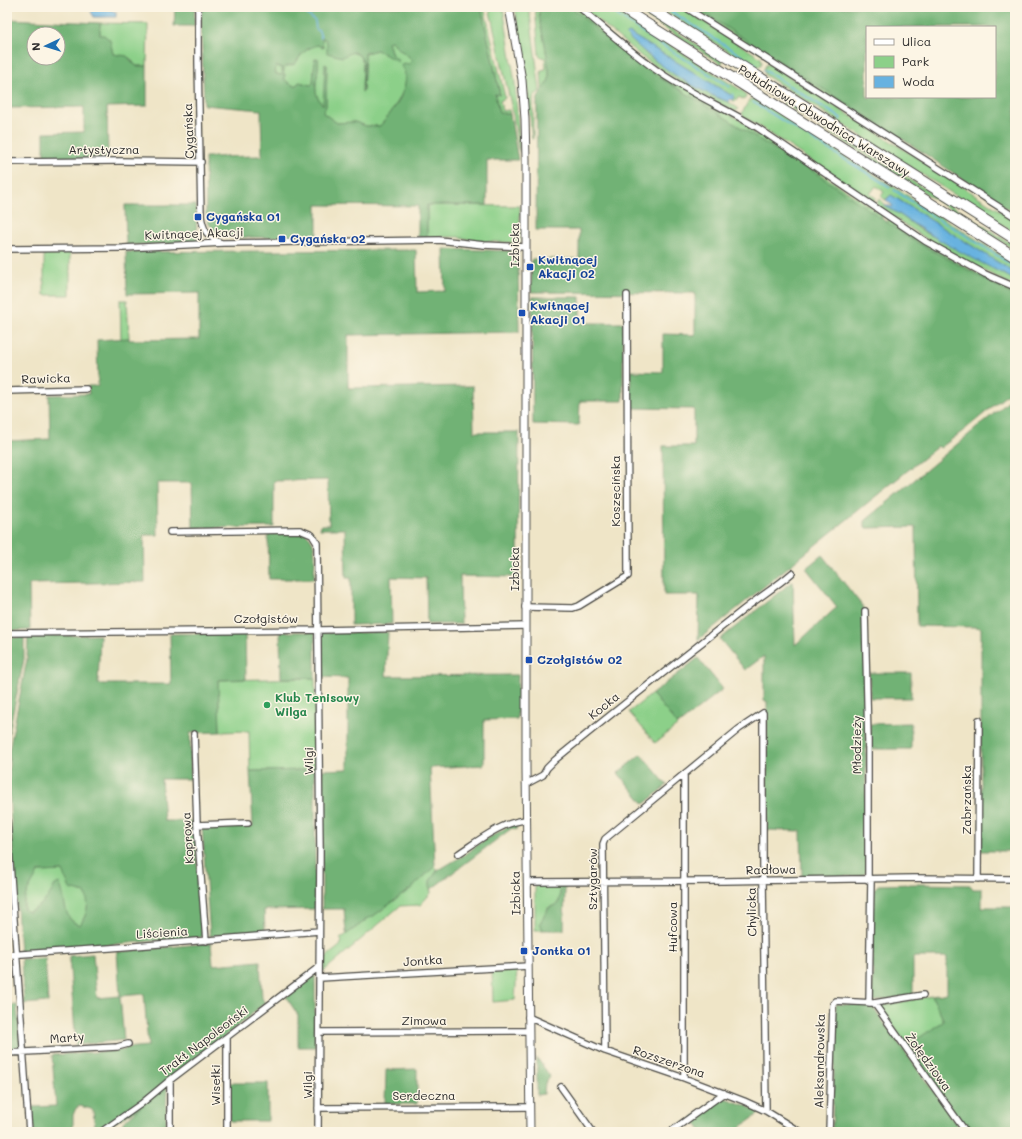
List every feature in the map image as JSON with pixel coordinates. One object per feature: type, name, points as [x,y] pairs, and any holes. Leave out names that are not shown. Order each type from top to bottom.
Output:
[{"type":"highway","name":"Południowa Obwodnica Warszawy","points":[[620,7],[1015,257]]},
{"type":"highway","name":"Południowa Obwodnica Warszawy","points":[[648,7],[1015,239]]},
{"type":"street","name":"Cygańska","points":[[198,7],[202,226],[207,234],[213,239],[223,243]]},
{"type":"street","name":"Izbicka","points":[[509,7],[519,63],[525,119],[526,820],[530,1132]]},
{"type":"street","points":[[579,7],[663,75],[700,97],[737,115],[924,241],[985,274],[1015,288]]},
{"type":"street","points":[[685,7],[1015,217]]},
{"type":"street","name":"Artystyczna","points":[[7,162],[120,160],[201,162]]},
{"type":"street","name":"Kwitnącej Akacji","points":[[7,249],[123,248],[223,243],[439,240],[484,245],[526,247]]},
{"type":"street","name":"Koszęcińska","points":[[525,607],[573,608],[579,606],[628,576],[627,295]]},
{"type":"street","name":"Rawicka","points":[[7,391],[86,389]]},
{"type":"street","name":"Wilgi","points":[[170,532],[300,530],[308,532],[314,537],[317,543],[320,852],[318,1132]]},
{"type":"street","name":"Kocka","points":[[526,784],[543,775],[547,768],[555,760],[635,694],[756,599],[792,573]]},
{"type":"street","name":"Młodzieży","points":[[865,611],[871,1003]]},
{"type":"street","name":"Czołgistów","points":[[7,633],[319,630],[526,626]]},
{"type":"street","name":"Sztygarów","points":[[605,1050],[603,844],[605,839],[684,776],[739,729],[763,712]]},
{"type":"street","name":"Chylicka","points":[[763,712],[763,881],[766,1111]]},
{"type":"street","name":"Zabrzańska","points":[[978,880],[979,720]]},
{"type":"street","name":"Koprowa","points":[[194,734],[197,825],[206,941]]},
{"type":"street","name":"Hufcowa","points":[[684,776],[684,1078]]},
{"type":"street","points":[[458,854],[503,827],[526,820]]},
{"type":"street","points":[[7,821],[8,859],[29,1132]]},
{"type":"street","points":[[197,825],[248,823]]},
{"type":"street","name":"Radłowa","points":[[527,882],[1015,879]]},
{"type":"street","name":"Liścienia","points":[[7,955],[206,941],[319,931]]},
{"type":"street","name":"Jontka","points":[[320,978],[528,966]]},
{"type":"street","name":"Trakt Napoleoński","points":[[101,1132],[144,1102],[170,1080],[319,967]]},
{"type":"street","name":"Aleksandrowska","points":[[829,1132],[833,1004],[838,1000],[871,1003],[923,995]]},
{"type":"street","name":"Żołędziowa","points":[[871,1003],[966,1132]]},
{"type":"street","name":"Rozszerzona","points":[[528,1017],[605,1050],[724,1093],[766,1111],[800,1132]]},
{"type":"street","name":"Zimowa","points":[[319,1032],[529,1031]]},
{"type":"street","name":"Wisełki","points":[[227,1038],[227,1132]]},
{"type":"street","name":"Marty","points":[[7,1053],[117,1047],[128,1044]]},
{"type":"street","points":[[170,1080],[170,1132]]},
{"type":"street","points":[[561,1087],[593,1132]]},
{"type":"street","points":[[670,1132],[724,1093]]},
{"type":"street","name":"Serdeczna","points":[[318,1108],[530,1107]]},
{"type":"green space","points":[[175,7],[195,7],[194,26],[174,26]]},
{"type":"green space","points":[[202,7],[481,7],[500,95],[495,94],[499,113],[510,114],[518,160],[487,160],[487,205],[427,205],[427,237],[418,237],[418,206],[317,205],[317,238],[222,236],[209,224],[206,215],[205,157],[262,156],[261,110],[204,105],[201,19]],"holes":[[[322,38],[325,39],[327,43],[327,53],[342,57],[353,52],[359,55],[363,62],[362,92],[365,53],[377,50],[398,62],[399,60],[392,55],[388,42],[392,41],[399,49],[413,60],[409,64],[403,63],[401,66],[405,73],[404,89],[396,106],[380,126],[366,126],[355,122],[337,123],[323,113],[326,106],[327,65],[325,64],[323,105],[319,100],[316,89],[318,58],[315,59],[313,83],[311,85],[299,82],[296,86],[294,86],[284,78],[285,74],[276,74],[275,68],[277,66],[282,68],[282,72],[284,72],[284,67],[295,64],[307,49],[318,45],[323,48]]]},
{"type":"green space","points":[[481,7],[484,7],[504,93],[505,98],[500,101],[502,111],[509,110],[510,114],[499,114],[495,94],[500,94]]},
{"type":"green space","points":[[489,7],[503,7],[515,83],[520,152],[512,109]]},
{"type":"green space","points":[[515,7],[529,7],[540,91],[533,99],[533,139],[526,75]]},
{"type":"green space","points":[[535,7],[540,7],[540,24],[549,70],[549,80],[542,90],[541,70],[546,69],[545,58],[539,55]]},
{"type":"green space","points":[[540,7],[571,7],[624,53],[662,79],[776,150],[791,156],[913,240],[1015,297],[1015,388],[963,431],[940,448],[938,446],[698,640],[699,595],[664,595],[663,446],[694,446],[694,409],[630,408],[631,371],[663,372],[663,334],[695,335],[695,293],[531,292],[532,259],[579,259],[579,230],[536,230],[537,101],[540,93],[549,80],[545,44],[540,24]]},
{"type":"green space","points":[[571,7],[576,7],[635,57],[753,128],[753,132],[757,135],[760,132],[882,215],[882,219],[791,156],[776,150],[662,79],[624,53]]},
{"type":"green space","points":[[582,7],[610,7],[744,92],[746,97],[744,100],[739,97],[736,101],[733,101],[734,97],[629,33],[647,55],[686,82],[713,96],[729,102],[739,109],[733,111],[694,91],[642,57]]},
{"type":"green space","points":[[631,7],[637,7],[723,61],[721,64]]},
{"type":"green space","points":[[658,7],[681,7],[761,58],[762,63],[759,67],[754,68]]},
{"type":"green space","points":[[689,7],[694,7],[888,130],[888,134]]},
{"type":"green space","points":[[694,7],[1015,7],[1015,214],[913,146]]},
{"type":"green space","points":[[7,19],[100,23],[100,35],[104,35],[110,40],[113,54],[127,56],[136,66],[147,66],[147,106],[107,107],[108,158],[44,159],[44,133],[84,132],[84,107],[7,108]]},
{"type":"green space","points":[[100,23],[148,24],[147,66],[136,66],[130,58],[113,54],[111,46],[100,36]]},
{"type":"green space","points":[[321,38],[325,39],[327,43],[359,55],[363,62],[362,92],[365,53],[377,50],[392,55],[388,42],[392,41],[399,49],[413,60],[407,68],[407,79],[400,97],[380,126],[366,126],[355,122],[337,123],[323,113],[326,106],[327,65],[323,105],[319,100],[316,89],[318,59],[315,59],[313,84],[311,85],[299,82],[293,86],[284,78],[285,75],[276,74],[275,68],[277,66],[282,68],[295,64],[305,52],[314,46],[318,45],[323,48]]},
{"type":"green space","points":[[769,64],[1015,220],[1015,233],[765,75],[764,69],[766,65]]},
{"type":"green space","points":[[751,99],[756,99],[1015,264],[1015,273],[891,195],[885,200],[881,196],[884,192],[876,186],[870,194],[876,198],[873,201],[868,201],[743,116],[742,113]]},
{"type":"green space","points":[[785,100],[1015,246],[1015,250],[783,103]]},
{"type":"green space","points":[[879,199],[885,206],[892,209],[921,230],[1015,280],[1015,286],[936,245],[878,207],[877,203]]},
{"type":"green space","points":[[125,205],[196,205],[197,244],[126,245]]},
{"type":"green space","points":[[427,205],[520,206],[520,243],[477,241],[458,237],[427,237]]},
{"type":"green space","points":[[888,219],[950,258],[1015,291],[1015,297],[903,233],[887,223]]},
{"type":"green space","points":[[444,249],[515,251],[518,254],[519,332],[348,335],[348,388],[473,386],[474,432],[519,432],[518,577],[460,576],[461,624],[427,624],[426,578],[391,577],[392,624],[351,625],[351,578],[346,578],[345,529],[320,529],[321,525],[329,525],[328,480],[274,481],[274,527],[193,528],[192,483],[157,483],[158,535],[144,535],[145,582],[29,584],[30,630],[7,631],[7,441],[50,439],[49,395],[89,394],[88,386],[98,386],[97,340],[129,338],[129,340],[199,339],[199,293],[127,294],[126,252],[416,250],[417,292],[445,291]]},
{"type":"green space","points":[[44,252],[70,252],[70,295],[44,295]]},
{"type":"green space","points":[[532,297],[580,297],[580,323],[623,323],[623,401],[580,401],[579,425],[533,424]]},
{"type":"green space","points":[[120,300],[127,300],[129,338],[121,339]]},
{"type":"green space","points":[[1015,396],[1015,851],[981,851],[981,628],[917,626],[916,527],[865,528],[865,521]]},
{"type":"green space","points":[[268,533],[305,533],[309,537],[314,547],[315,554],[314,579],[269,579]]},
{"type":"green space","points":[[822,555],[864,608],[866,872],[862,876],[802,877],[801,831],[767,830],[767,701],[764,701],[764,656],[745,670],[720,639],[793,581],[795,645],[837,607],[806,568]]},
{"type":"green space","points":[[280,632],[315,632],[315,678],[281,678]]},
{"type":"green space","points":[[388,632],[386,676],[518,675],[517,719],[484,720],[484,765],[430,768],[435,866],[413,887],[372,917],[365,919],[365,921],[347,934],[344,909],[322,909],[322,770],[348,769],[348,678],[322,677],[322,633]]},
{"type":"green space","points":[[245,633],[246,679],[218,680],[220,732],[190,733],[191,779],[161,779],[164,821],[194,821],[202,937],[20,952],[10,807],[9,751],[27,659],[28,636],[100,635],[98,684],[171,684],[170,634]],"holes":[[[63,871],[70,889],[85,893],[87,897],[87,909],[80,925],[74,923],[70,919],[65,907],[59,883],[55,885],[48,897],[41,904],[28,912],[24,910],[24,900],[38,872]]]},
{"type":"green space","points":[[24,637],[24,659],[7,742],[7,638]]},
{"type":"green space","points":[[698,658],[723,689],[678,725],[652,694]]},
{"type":"green space","points":[[869,673],[911,673],[911,698],[870,698]]},
{"type":"green space","name":"Klub Tenisowy Wilga","points":[[315,678],[315,770],[250,771],[249,731],[220,732],[218,680]]},
{"type":"green space","points":[[652,694],[678,725],[655,743],[629,712]]},
{"type":"green space","points":[[911,723],[911,749],[870,749],[870,724]]},
{"type":"green space","points":[[641,754],[667,785],[644,804],[618,773]]},
{"type":"green space","points":[[315,770],[315,909],[264,910],[265,931],[210,936],[202,827],[253,826],[250,771]]},
{"type":"green space","points":[[516,824],[516,830],[512,828],[430,890],[430,881],[437,871],[510,825]]},
{"type":"green space","points":[[435,866],[437,871],[430,881],[431,893],[420,905],[400,906],[324,971],[322,970],[322,960],[340,946],[342,941],[340,939],[365,921],[365,919],[372,917],[413,887]]},
{"type":"green space","points":[[64,871],[67,881],[80,892],[86,893],[88,902],[87,909],[80,925],[75,923],[68,915],[64,904],[61,887],[55,885],[48,898],[41,905],[28,912],[24,910],[24,898],[38,872]]},
{"type":"green space","points":[[878,885],[970,885],[973,889],[982,889],[982,907],[1015,907],[1015,1132],[968,1132],[907,1046],[944,1021],[932,996],[947,993],[947,957],[913,957],[913,995],[871,1002],[873,975],[872,907],[874,907],[874,889]]},
{"type":"green space","points":[[535,886],[561,886],[559,902],[548,908],[540,923],[543,930],[535,930]]},
{"type":"green space","points":[[561,886],[565,886],[564,930],[543,930],[540,923],[549,908],[559,902]]},
{"type":"green space","points":[[211,943],[213,965],[260,961],[262,998],[265,1003],[227,1035],[167,1080],[166,1132],[123,1132],[123,1122],[141,1107],[98,1132],[95,1126],[93,1111],[80,1106],[76,1108],[73,1115],[73,1126],[68,1132],[34,1132],[32,1107],[56,1106],[52,1055],[125,1050],[125,1048],[148,1046],[144,994],[120,996],[117,952]]},
{"type":"green space","points":[[93,954],[97,998],[120,996],[124,1040],[76,1045],[69,956]]},
{"type":"green space","points":[[45,958],[48,1002],[24,1004],[21,959]]},
{"type":"green space","points":[[517,970],[515,1000],[493,1002],[492,972]]},
{"type":"green space","points":[[315,975],[315,1047],[298,1047],[298,1015],[286,997]]},
{"type":"green space","points":[[932,996],[944,1021],[907,1046],[879,1006]]},
{"type":"green space","points":[[836,1004],[871,1005],[963,1132],[832,1132]]},
{"type":"green space","points":[[7,1005],[17,1005],[21,1047],[7,1048]]},
{"type":"green space","points":[[537,1058],[550,1076],[545,1083],[544,1094],[537,1095]]},
{"type":"green space","points":[[417,1069],[417,1104],[385,1104],[386,1070]]},
{"type":"green space","points":[[229,1083],[268,1083],[268,1121],[230,1121]]},
{"type":"green space","points":[[722,1097],[747,1106],[760,1113],[734,1132],[702,1132],[692,1118]]},
{"type":"water","points":[[95,7],[104,7],[116,12],[116,17],[94,17],[91,12]]},
{"type":"water","points":[[629,33],[734,97],[733,100],[730,99],[729,102],[701,90],[674,74],[637,46],[626,35]]},
{"type":"water","points":[[891,195],[1015,273],[1015,280],[941,241],[889,208],[884,204],[893,206],[886,200]]},
{"type":"waterway","points":[[298,7],[315,21],[316,29],[319,31],[321,38]]},
{"type":"waterway","points":[[605,7],[657,42],[730,87]]},
{"type":"waterway","points":[[664,7],[756,65]]},
{"type":"waterway","points":[[764,70],[841,118],[840,120]]},
{"type":"waterway","points":[[753,102],[823,146]]},
{"type":"waterway","points":[[824,144],[823,146],[890,187]]},
{"type":"waterway","points":[[894,190],[932,216],[954,228],[1015,267]]},
{"type":"place","name":"Cygańska 01","points":[[198,217]]},
{"type":"place","name":"Cygańska 02","points":[[282,239]]},
{"type":"place","name":"Kwitnącej Akacji 02","points":[[530,267]]},
{"type":"place","name":"Kwitnącej Akacji 01","points":[[522,313]]},
{"type":"place","name":"Czołgistów 02","points":[[529,660]]},
{"type":"place","name":"Klub Tenisowy Wilga","points":[[267,705]]},
{"type":"place","name":"Jontka 01","points":[[524,951]]}]
